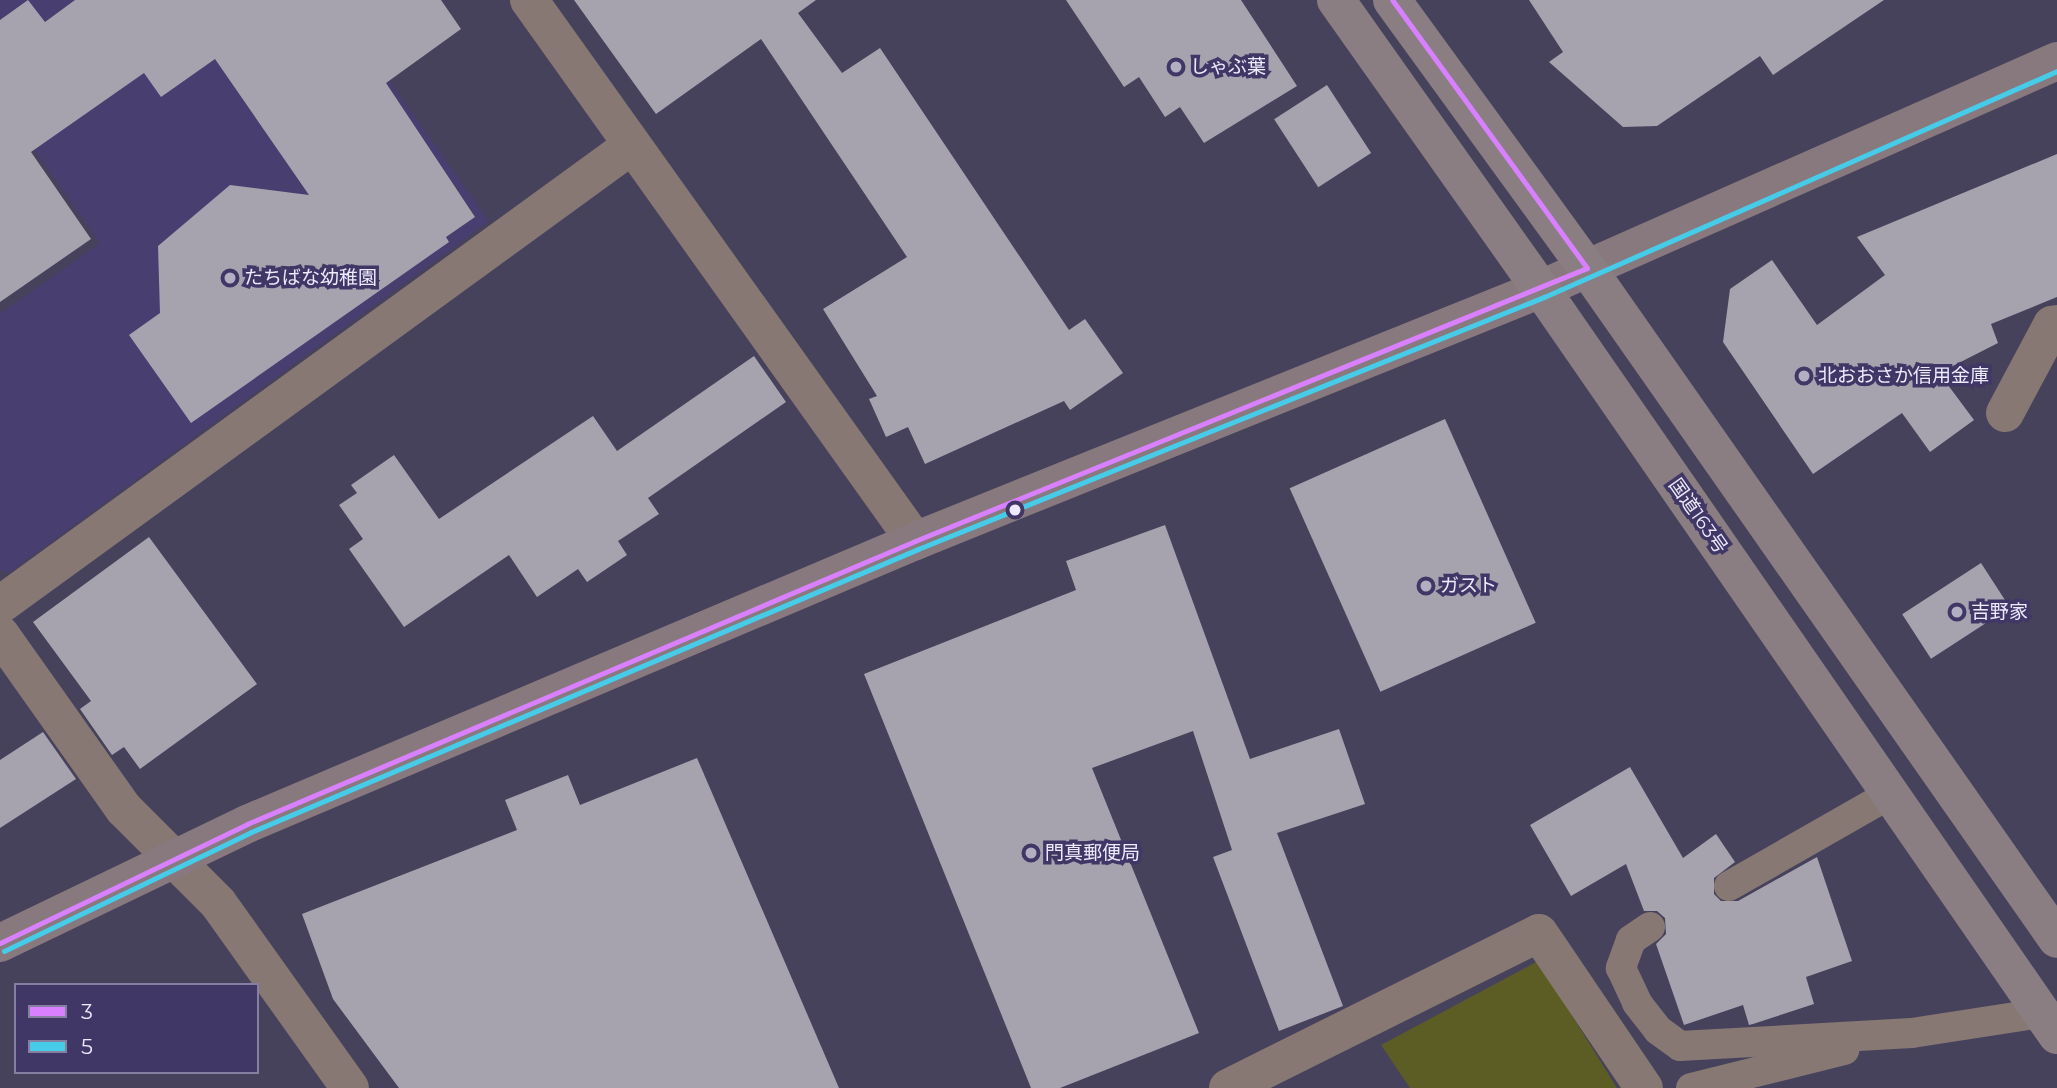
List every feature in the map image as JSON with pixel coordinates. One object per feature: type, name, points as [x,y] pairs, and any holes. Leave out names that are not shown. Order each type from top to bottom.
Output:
[{"type":"highway","name":"国道163号","points":[[1336,0],[1541,289],[2049,1024]]},
{"type":"highway","points":[[1392,0],[1587,268],[2057,939]]},
{"type":"main road","points":[[0,943],[260,819],[915,541],[1541,289],[2057,61]]},
{"type":"street","points":[[529,0],[915,541]]},
{"type":"street","points":[[0,605],[631,146]]},
{"type":"street","points":[[2005,413],[2052,325],[2057,324]]},
{"type":"street","points":[[0,634],[124,809],[177,858],[218,903],[351,1088]]},
{"type":"street","points":[[1228,1088],[1539,933],[1644,1088]]},
{"type":"lane","points":[[1729,886],[1890,794]]},
{"type":"lane","points":[[1650,927],[1631,940],[1621,968],[1637,1003],[1658,1030],[1680,1045],[2049,1024]]},
{"type":"lane","points":[[1691,1088],[1912,1033]]},
{"type":"shaded area","name":"たちばな幼稚園","points":[[0,0],[332,0],[489,221],[10,572],[0,571],[0,314],[100,243],[0,102]]},
{"type":"shaded area","points":[[1538,961],[1617,1088],[1410,1088],[1381,1045]]},
{"type":"building","points":[[28,0],[45,22],[75,0],[441,0],[461,29],[386,83],[475,217],[446,237],[449,242],[191,423],[129,335],[160,313],[158,246],[230,185],[309,195],[215,59],[161,97],[144,73],[31,152],[91,239],[0,302],[0,20]]},
{"type":"building","points":[[574,0],[816,0],[798,13],[842,73],[880,48],[1069,330],[1085,319],[1123,373],[1070,410],[1064,401],[925,464],[908,427],[886,437],[869,399],[877,396],[823,309],[907,257],[761,39],[656,114]]},
{"type":"building","name":"しゃぶ葉","points":[[1066,0],[1241,0],[1297,86],[1204,143],[1180,107],[1165,117],[1139,77],[1124,87]]},
{"type":"building","points":[[1529,0],[1884,0],[1773,75],[1760,56],[1657,126],[1623,127],[1549,62],[1563,52]]},
{"type":"building","points":[[1327,85],[1371,153],[1318,187],[1274,119]]},
{"type":"building","points":[[2057,154],[2057,297],[1991,324],[1998,343],[1939,373],[1974,420],[1930,452],[1902,413],[1813,474],[1723,342],[1730,289],[1772,260],[1817,325],[1885,275],[1857,237]]},
{"type":"building","points":[[754,356],[786,402],[648,498],[659,514],[618,541],[627,555],[587,582],[578,569],[537,597],[509,555],[404,627],[349,549],[363,539],[339,505],[357,493],[351,485],[394,455],[439,519],[593,416],[617,451]]},
{"type":"building","name":"ガスト","points":[[1445,419],[1536,623],[1380,692],[1290,488]]},
{"type":"building","points":[[1165,525],[1250,759],[1339,729],[1365,804],[1277,833],[1343,1006],[1279,1031],[1213,857],[1232,850],[1193,731],[1092,768],[1199,1033],[1060,1088],[1031,1088],[864,674],[1076,590],[1066,561]]},
{"type":"building","points":[[149,537],[257,684],[140,769],[124,747],[112,755],[80,709],[91,701],[33,622]]},
{"type":"building","name":"吉野家","points":[[1981,563],[2010,607],[1931,659],[1902,614]]},
{"type":"building","points":[[43,732],[76,779],[0,828],[0,760]]},
{"type":"building","points":[[697,758],[839,1088],[399,1088],[333,999],[302,914],[517,830],[505,800],[568,775],[580,805]]},
{"type":"building","points":[[1630,767],[1683,858],[1716,834],[1735,862],[1714,878],[1714,894],[1721,901],[1738,901],[1817,857],[1852,961],[1806,977],[1814,1004],[1749,1025],[1743,1005],[1684,1025],[1656,944],[1666,934],[1665,918],[1657,911],[1644,911],[1626,864],[1571,896],[1530,825]]},
{"type":"transit line","name":"3","points":[[0,943],[247,824],[915,541],[1587,268],[1392,0]]},
{"type":"transit line","name":"5","points":[[4,951],[251,832],[918,549],[1544,297],[2057,71]]},
{"type":"place","name":"しゃぶ葉","points":[[1176,67]]},
{"type":"place","name":"たちばな幼稚園","points":[[230,278]]},
{"type":"place","name":"北おおさか信用金庫","points":[[1804,376]]},
{"type":"place","name":"ガスト","points":[[1426,586]]},
{"type":"place","name":"吉野家","points":[[1957,612]]},
{"type":"place","name":"門真郵便局","points":[[1031,853]]}]
